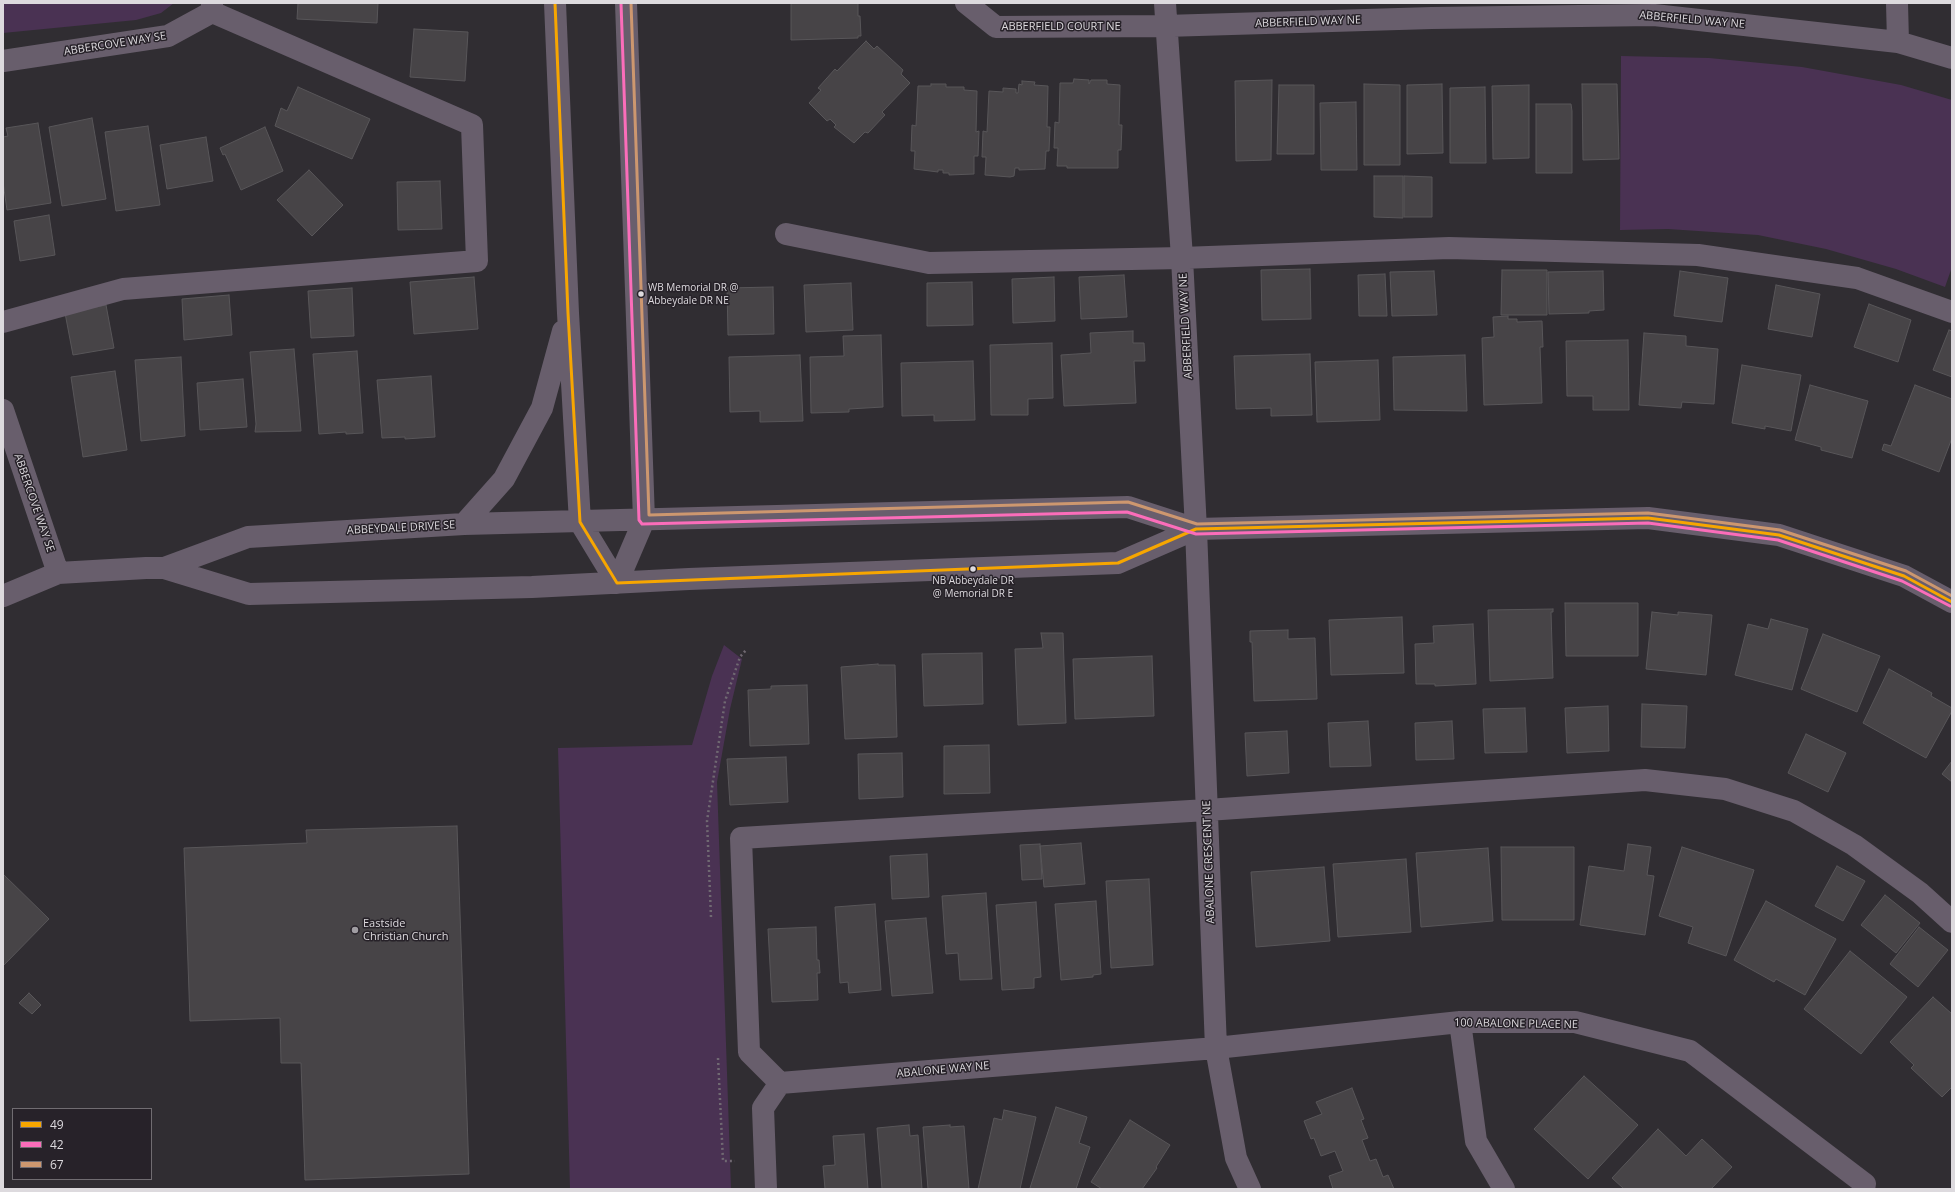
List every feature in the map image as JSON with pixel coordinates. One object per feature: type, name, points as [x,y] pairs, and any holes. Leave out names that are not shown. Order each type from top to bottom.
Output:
[{"type":"street","points":[[555,3],[568,313],[580,522],[617,583]]},
{"type":"street","points":[[617,583],[644,520],[626,3]]},
{"type":"street","name":"ABBERFIELD COURT NE","points":[[966,3],[996,27],[1165,26]]},
{"type":"street","points":[[1165,3],[1165,26]]},
{"type":"street","points":[[1897,3],[1898,42]]},
{"type":"street","points":[[3,322],[123,289],[477,261],[472,125],[212,7]]},
{"type":"street","name":"ABBERCOVE WAY SE","points":[[3,61],[168,36],[212,7]]},
{"type":"street","name":"ABBERFIELD WAY NE","points":[[1196,529],[1182,258],[1165,26],[1432,11],[1654,9],[1898,42],[1952,58]]},
{"type":"street","points":[[786,234],[929,263],[1182,258],[1449,248],[1698,255],[1857,278],[1952,312]]},
{"type":"street","points":[[464,524],[504,479],[542,408],[568,313]]},
{"type":"street","name":"ABBERCOVE WAY SE","points":[[3,410],[58,573]]},
{"type":"street","name":"ABBEYDALE DRIVE SE","points":[[164,568],[248,537],[464,524],[1128,507],[1196,529]]},
{"type":"street","points":[[1196,529],[1648,518],[1779,535],[1904,576],[1952,602]]},
{"type":"street","name":"ABBEYDALE DRIVE SE","points":[[3,596],[58,573],[146,568],[164,568],[249,594],[532,587],[1118,563],[1196,529]]},
{"type":"street","name":"ABALONE CRESCENT NE","points":[[1196,529],[1216,1048],[1236,1158],[1250,1189]]},
{"type":"street","points":[[766,1189],[763,1108],[780,1083],[749,1052],[740,838],[1207,810],[1645,780],[1725,789],[1794,811],[1854,845],[1920,892],[1952,922]]},
{"type":"street","points":[[1460,1022],[1476,1141],[1504,1189]]},
{"type":"street","name":"100 ABALONE PLACE NE","points":[[1216,1048],[1460,1022],[1575,1022],[1690,1051],[1866,1184]]},
{"type":"street","name":"ABALONE WAY NE","points":[[780,1083],[1216,1048]]},
{"type":"shaded area","points":[[3,3],[174,3],[161,13],[136,20],[3,33]]},
{"type":"shaded area","points":[[1621,56],[1709,58],[1802,67],[1901,85],[1952,100],[1952,267],[1945,287],[1896,269],[1826,249],[1758,235],[1668,229],[1620,230]]},
{"type":"shaded area","points":[[724,645],[742,659],[730,709],[717,782],[731,1189],[570,1189],[558,748],[692,745],[712,676]]},
{"type":"building","points":[[298,3],[378,3],[377,23],[297,19]]},
{"type":"building","points":[[791,3],[858,3],[861,36],[858,36],[858,38],[791,40]]},
{"type":"building","points":[[414,29],[468,32],[465,81],[410,77]]},
{"type":"building","points":[[866,41],[874,49],[877,46],[903,70],[901,74],[910,83],[882,112],[885,115],[868,133],[865,132],[854,143],[834,127],[836,125],[830,119],[827,121],[809,103],[821,90],[818,88],[835,69],[837,71]]},
{"type":"building","points":[[1074,79],[1089,80],[1089,84],[1091,80],[1107,80],[1107,84],[1120,85],[1119,125],[1122,125],[1121,150],[1118,150],[1118,168],[1067,168],[1067,166],[1057,166],[1058,148],[1054,148],[1055,122],[1059,123],[1060,83],[1073,83]]},
{"type":"building","points":[[1272,80],[1271,160],[1236,161],[1235,81]]},
{"type":"building","points":[[1022,81],[1035,82],[1034,85],[1048,86],[1047,127],[1050,127],[1049,151],[1046,151],[1045,169],[1019,170],[1019,168],[1015,168],[1014,176],[1010,177],[985,175],[986,157],[982,157],[983,131],[987,132],[989,91],[1003,92],[1003,88],[1016,89],[1016,93],[1018,93],[1019,84],[1022,85]]},
{"type":"building","points":[[931,84],[946,84],[946,87],[964,87],[964,90],[977,91],[976,132],[979,131],[978,156],[974,156],[974,174],[949,175],[949,173],[943,173],[943,170],[938,170],[938,172],[914,169],[915,151],[911,151],[912,125],[916,126],[918,86],[931,86]]},
{"type":"building","points":[[1364,84],[1400,85],[1400,165],[1364,165]]},
{"type":"building","points":[[1442,84],[1443,153],[1407,154],[1407,85]]},
{"type":"building","points":[[1582,84],[1617,84],[1619,159],[1583,160]]},
{"type":"building","points":[[1279,85],[1314,85],[1314,154],[1277,154]]},
{"type":"building","points":[[1529,85],[1529,158],[1493,159],[1492,86]]},
{"type":"building","points":[[298,87],[370,119],[352,159],[275,126],[281,108],[287,111]]},
{"type":"building","points":[[1485,87],[1486,163],[1450,163],[1450,88]]},
{"type":"building","points":[[1356,102],[1357,170],[1321,170],[1320,103]]},
{"type":"building","points":[[1536,104],[1571,104],[1572,173],[1536,173]]},
{"type":"building","points":[[92,118],[106,199],[62,206],[49,127]]},
{"type":"building","points":[[38,123],[51,203],[7,210],[3,182],[3,137],[8,136],[6,128]]},
{"type":"building","points":[[148,126],[160,205],[116,211],[105,132]]},
{"type":"building","points":[[265,127],[283,171],[241,190],[225,154],[223,155],[220,148]]},
{"type":"building","points":[[206,137],[213,181],[167,189],[160,145]]},
{"type":"building","points":[[309,170],[343,205],[312,236],[277,200]]},
{"type":"building","points":[[1374,176],[1403,176],[1403,218],[1374,217]]},
{"type":"building","points":[[1404,176],[1432,177],[1432,217],[1404,217]]},
{"type":"building","points":[[440,181],[442,229],[398,230],[397,182]]},
{"type":"building","points":[[49,215],[55,255],[20,261],[14,221]]},
{"type":"building","points":[[1310,269],[1311,319],[1262,320],[1261,270]]},
{"type":"building","points":[[1502,270],[1547,270],[1547,315],[1501,315]]},
{"type":"building","points":[[1434,271],[1437,315],[1392,316],[1390,272]]},
{"type":"building","points":[[1603,271],[1604,310],[1589,311],[1589,313],[1549,314],[1548,272]]},
{"type":"building","points":[[1680,271],[1728,278],[1722,322],[1674,316]]},
{"type":"building","points":[[1385,274],[1387,316],[1359,316],[1358,275]]},
{"type":"building","points":[[1124,275],[1127,317],[1081,319],[1079,277]]},
{"type":"building","points":[[474,277],[478,329],[414,334],[410,282]]},
{"type":"building","points":[[1054,277],[1055,321],[1013,323],[1012,279]]},
{"type":"building","points":[[972,282],[973,325],[927,326],[927,283]]},
{"type":"building","points":[[851,283],[853,330],[806,332],[804,285]]},
{"type":"building","points":[[1776,285],[1820,294],[1812,337],[1768,329]]},
{"type":"building","points":[[773,287],[774,334],[728,335],[727,288]]},
{"type":"building","points":[[352,288],[354,336],[311,338],[308,291]]},
{"type":"building","points":[[229,295],[232,335],[184,340],[182,299]]},
{"type":"building","points":[[1869,304],[1911,320],[1898,362],[1854,347]]},
{"type":"building","points":[[106,305],[114,348],[73,355],[65,313]]},
{"type":"building","points":[[1508,316],[1508,319],[1517,319],[1517,322],[1542,321],[1543,347],[1540,347],[1542,403],[1484,405],[1482,338],[1494,337],[1493,317]]},
{"type":"building","points":[[1949,330],[1952,331],[1952,377],[1933,370]]},
{"type":"building","points":[[1133,331],[1133,343],[1144,343],[1145,361],[1134,361],[1136,403],[1064,406],[1061,355],[1091,353],[1090,333]]},
{"type":"building","points":[[1644,333],[1686,336],[1686,346],[1718,349],[1714,404],[1682,402],[1681,408],[1639,405]]},
{"type":"building","points":[[881,335],[883,407],[849,409],[849,412],[811,413],[810,357],[844,356],[843,336]]},
{"type":"building","points":[[1628,340],[1629,410],[1593,410],[1593,396],[1567,396],[1566,341]]},
{"type":"building","points":[[1052,343],[1053,398],[1028,399],[1028,415],[991,415],[990,345]]},
{"type":"building","points":[[294,349],[301,431],[255,432],[256,424],[250,352]]},
{"type":"building","points":[[357,351],[363,433],[346,434],[346,432],[319,434],[313,354]]},
{"type":"building","points":[[1310,354],[1312,415],[1271,416],[1271,408],[1236,409],[1234,356]]},
{"type":"building","points":[[800,355],[803,421],[760,422],[760,411],[730,412],[729,357]]},
{"type":"building","points":[[1465,355],[1467,411],[1394,410],[1393,357]]},
{"type":"building","points":[[181,357],[185,436],[141,441],[135,360]]},
{"type":"building","points":[[1378,360],[1380,420],[1317,422],[1315,362]]},
{"type":"building","points":[[973,361],[975,420],[934,421],[934,415],[902,416],[901,363]]},
{"type":"building","points":[[1742,365],[1801,375],[1791,431],[1765,426],[1765,429],[1732,423]]},
{"type":"building","points":[[115,371],[127,450],[83,457],[71,377]]},
{"type":"building","points":[[431,376],[435,437],[405,439],[405,437],[382,438],[377,380]]},
{"type":"building","points":[[243,379],[247,427],[200,430],[197,383]]},
{"type":"building","points":[[1810,385],[1868,401],[1852,458],[1821,450],[1821,447],[1795,440]]},
{"type":"building","points":[[1915,385],[1952,399],[1952,438],[1939,472],[1882,450],[1884,444],[1891,446]]},
{"type":"building","points":[[1565,603],[1638,603],[1638,656],[1566,656]]},
{"type":"building","points":[[1553,609],[1553,612],[1551,612],[1553,678],[1490,681],[1488,610]]},
{"type":"building","points":[[1652,612],[1678,615],[1678,612],[1712,615],[1706,675],[1646,669]]},
{"type":"building","points":[[1402,617],[1404,673],[1331,675],[1329,620]]},
{"type":"building","points":[[1771,619],[1808,629],[1792,690],[1735,675],[1748,624],[1768,629]]},
{"type":"building","points":[[1473,624],[1476,684],[1435,686],[1435,684],[1416,684],[1415,644],[1434,643],[1433,626]]},
{"type":"building","points":[[1288,630],[1288,639],[1315,638],[1317,699],[1254,701],[1252,642],[1250,642],[1250,631]]},
{"type":"building","points":[[1041,633],[1063,633],[1066,723],[1018,725],[1015,649],[1043,648]]},
{"type":"building","points":[[1823,634],[1880,656],[1857,712],[1801,689]]},
{"type":"building","points":[[982,653],[983,704],[924,706],[922,654]]},
{"type":"building","points":[[1152,656],[1154,716],[1075,719],[1073,659]]},
{"type":"building","points":[[878,664],[895,665],[897,737],[845,739],[841,667]]},
{"type":"building","points":[[1889,669],[1932,693],[1931,696],[1952,708],[1952,711],[1926,758],[1863,723]]},
{"type":"building","points":[[807,685],[809,744],[750,746],[748,690],[771,689],[771,686]]},
{"type":"building","points":[[1642,704],[1687,706],[1685,748],[1641,747]]},
{"type":"building","points":[[1608,706],[1609,751],[1567,753],[1565,708]]},
{"type":"building","points":[[1525,708],[1527,752],[1485,753],[1483,709]]},
{"type":"building","points":[[1368,721],[1371,766],[1330,767],[1328,723]]},
{"type":"building","points":[[1452,721],[1454,759],[1416,760],[1415,723]]},
{"type":"building","points":[[1287,731],[1289,773],[1247,776],[1245,733]]},
{"type":"building","points":[[1806,734],[1846,753],[1828,792],[1788,773]]},
{"type":"building","points":[[989,745],[990,793],[944,794],[944,746]]},
{"type":"building","points":[[902,753],[903,797],[859,799],[858,754]]},
{"type":"building","points":[[786,757],[788,802],[730,805],[727,759]]},
{"type":"building","points":[[1952,761],[1952,782],[1942,774]]},
{"type":"building","points":[[457,826],[469,1174],[305,1180],[301,1063],[281,1063],[280,1018],[190,1021],[184,848],[307,843],[306,830]]},
{"type":"building","points":[[1081,843],[1085,884],[1044,887],[1040,846]]},
{"type":"building","points":[[1040,844],[1042,879],[1022,880],[1020,845]]},
{"type":"building","points":[[1628,844],[1651,847],[1647,875],[1654,876],[1645,935],[1580,925],[1589,866],[1624,871]]},
{"type":"building","points":[[1501,847],[1574,847],[1574,920],[1502,920]]},
{"type":"building","points":[[1682,847],[1754,870],[1726,956],[1688,943],[1693,927],[1659,916]]},
{"type":"building","points":[[1488,848],[1493,921],[1421,927],[1416,853]]},
{"type":"building","points":[[927,854],[929,897],[892,899],[890,856]]},
{"type":"building","points":[[1406,859],[1411,932],[1338,937],[1333,864]]},
{"type":"building","points":[[1837,866],[1865,881],[1843,921],[1815,906]]},
{"type":"building","points":[[1324,867],[1330,941],[1256,947],[1251,872]]},
{"type":"building","points":[[3,874],[49,919],[3,966]]},
{"type":"building","points":[[1149,879],[1153,965],[1111,968],[1106,881]]},
{"type":"building","points":[[986,893],[992,979],[960,980],[958,953],[946,954],[942,896]]},
{"type":"building","points":[[1885,895],[1920,923],[1896,953],[1861,925]]},
{"type":"building","points":[[1096,901],[1101,974],[1093,975],[1093,977],[1061,980],[1055,904]]},
{"type":"building","points":[[1766,901],[1836,939],[1805,995],[1776,979],[1774,982],[1734,960]]},
{"type":"building","points":[[1036,902],[1041,977],[1034,978],[1034,988],[1002,990],[996,905]]},
{"type":"building","points":[[875,904],[881,990],[849,993],[848,982],[840,983],[835,907]]},
{"type":"building","points":[[926,918],[933,993],[892,996],[885,921]]},
{"type":"building","points":[[816,927],[817,960],[819,960],[820,973],[817,973],[818,1000],[772,1002],[768,929]]},
{"type":"building","points":[[1919,927],[1948,950],[1918,987],[1890,964]]},
{"type":"building","points":[[1850,951],[1907,997],[1861,1054],[1804,1009]]},
{"type":"building","points":[[29,993],[41,1005],[32,1014],[19,1003]]},
{"type":"building","points":[[1933,997],[1952,1014],[1952,1087],[1942,1097],[1911,1068],[1914,1065],[1890,1042]]},
{"type":"building","points":[[1584,1076],[1638,1125],[1588,1179],[1534,1129]]},
{"type":"building","points":[[1352,1088],[1364,1119],[1361,1120],[1368,1138],[1362,1140],[1370,1161],[1376,1159],[1383,1177],[1388,1175],[1394,1189],[1333,1189],[1329,1176],[1343,1171],[1335,1151],[1321,1156],[1314,1138],[1311,1139],[1304,1121],[1322,1114],[1316,1102]]},
{"type":"building","points":[[1056,1107],[1087,1117],[1079,1143],[1090,1147],[1076,1189],[1030,1188]]},
{"type":"building","points":[[1004,1110],[1036,1117],[1020,1189],[978,1189],[994,1118],[1002,1120]]},
{"type":"building","points":[[1130,1120],[1170,1145],[1156,1167],[1157,1168],[1142,1189],[1102,1189],[1091,1182]]},
{"type":"building","points":[[909,1125],[910,1136],[918,1135],[922,1189],[882,1189],[877,1128]]},
{"type":"building","points":[[950,1125],[950,1127],[964,1126],[969,1189],[928,1189],[923,1127]]},
{"type":"building","points":[[1658,1129],[1686,1156],[1702,1139],[1732,1167],[1711,1189],[1624,1189],[1612,1178]]},
{"type":"building","points":[[864,1134],[868,1189],[825,1189],[823,1166],[835,1165],[833,1136]]},
{"type":"transit line","name":"49","points":[[555,3],[568,313],[580,522],[617,583],[1118,563],[1196,529],[1648,518],[1779,535],[1904,576],[1952,602]]},
{"type":"transit line","name":"42","points":[[621,3],[639,520],[642,524],[1127,512],[1196,534],[1648,523],[1778,540],[1902,581],[1950,606]]},
{"type":"transit line","name":"67","points":[[631,3],[649,515],[1128,502],[1197,524],[1648,513],[1780,530],[1906,571],[1952,596]]},
{"type":"place","name":"WB Memorial DR @ Abbeydale DR NE","points":[[641,294]]},
{"type":"place","name":"NB Abbeydale DR @ Memorial DR E","points":[[973,569]]},
{"type":"place","name":"Eastside Christian Church","points":[[355,930]]}]
